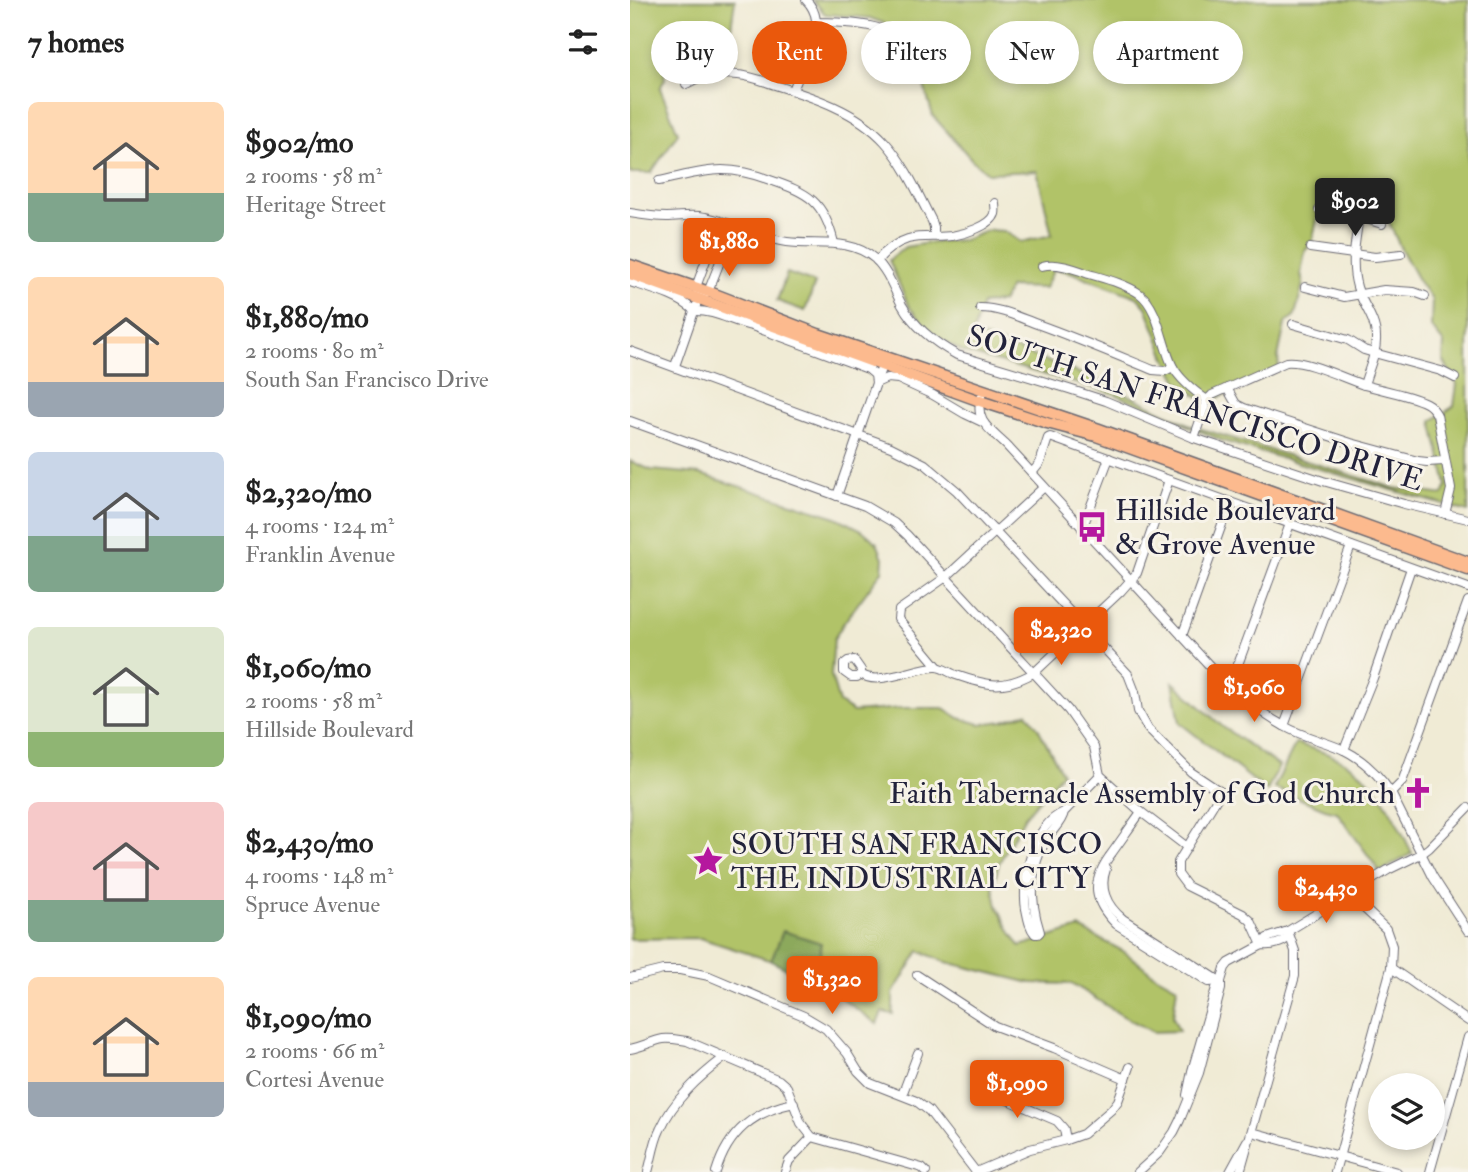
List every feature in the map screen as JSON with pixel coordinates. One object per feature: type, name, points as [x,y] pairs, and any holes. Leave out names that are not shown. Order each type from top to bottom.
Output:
[{"type":"main road","points":[[630,265],[1047,423],[1096,436],[1468,570]]},
{"type":"main road","points":[[630,274],[701,293]]},
{"type":"main road","points":[[981,396],[1099,429],[1468,562]]},
{"type":"street","points":[[806,0],[814,11],[816,21]]},
{"type":"street","points":[[738,75],[793,90],[847,113],[866,125],[884,141],[902,165],[932,220],[934,236]]},
{"type":"street","points":[[793,90],[795,84]]},
{"type":"street","points":[[659,181],[724,170],[745,172],[789,187],[810,197],[823,212],[830,225],[834,243]]},
{"type":"street","points":[[630,213],[668,217],[700,216],[770,239],[851,246],[877,261],[895,245],[907,239],[951,236],[985,225],[994,217],[995,203]]},
{"type":"street","points":[[1319,210],[1359,216],[1382,224]]},
{"type":"street","points":[[1359,216],[1353,253],[1355,278],[1377,333],[1377,343],[1364,385]]},
{"type":"street","points":[[675,366],[701,293],[723,254],[720,242],[726,223]]},
{"type":"street","points":[[701,293],[710,249],[720,242]]},
{"type":"street","points":[[1310,248],[1375,257],[1401,254]]},
{"type":"street","name":"SOUTH SAN FRANCISCO DRIVE","points":[[877,261],[914,323],[941,346],[957,355],[1069,388],[1194,438],[1323,481],[1468,519]]},
{"type":"street","points":[[1042,266],[1054,264],[1079,271],[1139,294],[1152,310],[1173,367],[1187,385],[1207,400]]},
{"type":"street","points":[[630,282],[681,301],[694,311],[707,312],[752,326],[868,369],[875,375],[876,383]]},
{"type":"street","points":[[1306,287],[1345,298],[1384,290],[1414,292],[1425,296]]},
{"type":"street","points":[[980,308],[995,309],[1030,321],[1153,370],[1165,371],[1173,367]]},
{"type":"street","points":[[1293,324],[1348,340],[1364,350],[1441,371],[1455,378]]},
{"type":"street","points":[[630,351],[891,447],[925,464],[957,491],[1128,674],[1138,711],[1148,729],[1191,772],[1221,792],[1178,862],[1178,874],[1187,886],[1243,914],[1251,921],[1262,945]]},
{"type":"street","points":[[837,496],[884,362]]},
{"type":"street","points":[[1194,438],[1207,400],[1212,395],[1286,362],[1293,362],[1429,404],[1437,415],[1451,489],[1445,514]]},
{"type":"street","points":[[876,383],[887,378],[898,379],[984,423]]},
{"type":"street","points":[[1227,388],[1236,404],[1244,408],[1351,443],[1418,461],[1444,461]]},
{"type":"street","points":[[981,396],[979,412],[984,423],[1228,684],[1251,704],[1284,726],[1344,750],[1383,780],[1421,854],[1468,931]]},
{"type":"street","points":[[630,421],[865,506],[894,523],[1068,710],[1094,747],[1100,775],[1187,847]]},
{"type":"street","points":[[1031,473],[1040,463],[1050,437],[1468,588]]},
{"type":"street","points":[[1083,529],[1109,458]]},
{"type":"street","points":[[1044,486],[946,577],[899,610],[898,619],[938,667],[979,683],[999,685],[1018,681],[1035,672],[1131,580],[1140,566],[1169,480]]},
{"type":"street","points":[[1182,636],[1230,502]]},
{"type":"street","points":[[1228,684],[1233,678],[1290,524]]},
{"type":"street","points":[[1284,726],[1351,546]]},
{"type":"street","points":[[1344,750],[1373,678],[1411,568]]},
{"type":"street","points":[[1391,793],[1402,782],[1468,601]]},
{"type":"street","points":[[861,674],[865,678],[881,678],[938,667]]},
{"type":"street","points":[[1028,900],[1025,879],[1032,852],[1058,814],[1064,812],[1100,775]]},
{"type":"street","points":[[1138,1172],[1160,1152],[1180,1120],[1216,988],[1224,968],[1262,945],[1267,938],[1288,931],[1388,870],[1421,854],[1468,808]]},
{"type":"street","points":[[1142,812],[1123,835],[1098,875],[1099,902],[1105,914],[1116,924],[1209,982],[1221,981]]},
{"type":"street","points":[[1335,1172],[1391,968],[1392,946],[1386,929],[1350,895]]},
{"type":"street","points":[[1240,1172],[1295,976],[1295,951],[1288,931]]},
{"type":"street","points":[[1391,968],[1468,1021]]},
{"type":"street","points":[[630,978],[663,970],[680,970],[709,976],[804,1016],[825,1029],[870,1083],[916,1101],[929,1111],[976,1172],[1030,1149],[1083,1134],[1118,1101],[1130,1067]]},
{"type":"street","points":[[917,975],[995,1026],[1126,1079]]},
{"type":"street","points":[[1430,1172],[1468,1037]]},
{"type":"street","points":[[630,1049],[662,1040],[687,1041],[779,1080],[788,1087],[802,1123],[812,1137],[922,1168],[926,1172]]},
{"type":"street","points":[[902,1096],[918,1053]]},
{"type":"street","points":[[648,1172],[659,1131],[676,1103],[698,1078],[725,1057]]},
{"type":"street","points":[[982,1089],[1057,1121],[1064,1129],[1066,1140]]},
{"type":"street","points":[[716,1172],[721,1155],[750,1119],[776,1106],[794,1102]]},
{"type":"street","points":[[1252,1132],[1396,1172]]},
{"type":"street","points":[[1230,1172],[1252,1132]]},
{"type":"street","points":[[785,1172],[789,1161],[812,1137]]},
{"type":"green space","points":[[630,0],[735,0],[732,21],[651,21],[651,84],[662,84],[660,88],[678,133],[651,173],[630,173]]},
{"type":"green space","points":[[813,0],[1468,0],[1468,512],[1223,441],[1115,394],[963,352],[934,335],[909,307],[889,260],[905,247],[964,240],[989,230],[1004,231],[1021,242],[1052,235],[1037,171],[988,173],[973,161],[933,116],[924,84],[971,84],[971,21],[878,21],[825,14]],"holes":[[[1321,203],[1388,220],[1401,249],[1432,300],[1431,327],[1444,343],[1443,360],[1457,384],[1454,406],[1432,421],[1447,485],[1443,495],[1394,488],[1192,426],[1102,382],[973,333],[982,304],[1002,302],[1010,287],[1045,288],[1054,269],[1070,272],[1137,297],[1146,307],[1178,381],[1200,398],[1213,400],[1279,369],[1278,357],[1285,324],[1295,315],[1303,284],[1301,273],[1305,251],[1312,242]]]},
{"type":"green space","points":[[787,273],[815,283],[805,311],[777,301]]},
{"type":"green space","points":[[630,461],[651,470],[700,474],[836,517],[862,530],[877,543],[883,558],[882,571],[834,639],[831,675],[839,703],[853,712],[943,708],[959,718],[980,724],[1003,721],[1027,713],[1062,773],[1025,816],[999,863],[993,887],[997,906],[1020,946],[1080,928],[1123,951],[1152,973],[1177,987],[1173,1017],[1179,1031],[1153,1032],[1073,984],[1031,983],[946,962],[919,951],[893,993],[893,1014],[882,1012],[877,1024],[828,988],[772,961],[700,938],[630,939]]},
{"type":"green space","points":[[1173,682],[1223,727],[1279,766],[1267,791],[1180,723]]},
{"type":"green space","points":[[1296,743],[1338,758],[1367,778],[1385,801],[1412,853],[1380,872],[1337,812],[1274,788]]},
{"type":"green space","points":[[783,931],[821,943],[819,971],[829,990],[771,961]]},
{"type":"place","name":"Hillside Boulevard & Grove Avenue","points":[[1092,527]]},
{"type":"place","name":"Faith Tabernacle Assembly of God Church","points":[[1418,793]]},
{"type":"place","name":"SOUTH SAN FRANCISCO THE INDUSTRIAL CITY","points":[[708,861]]}]
